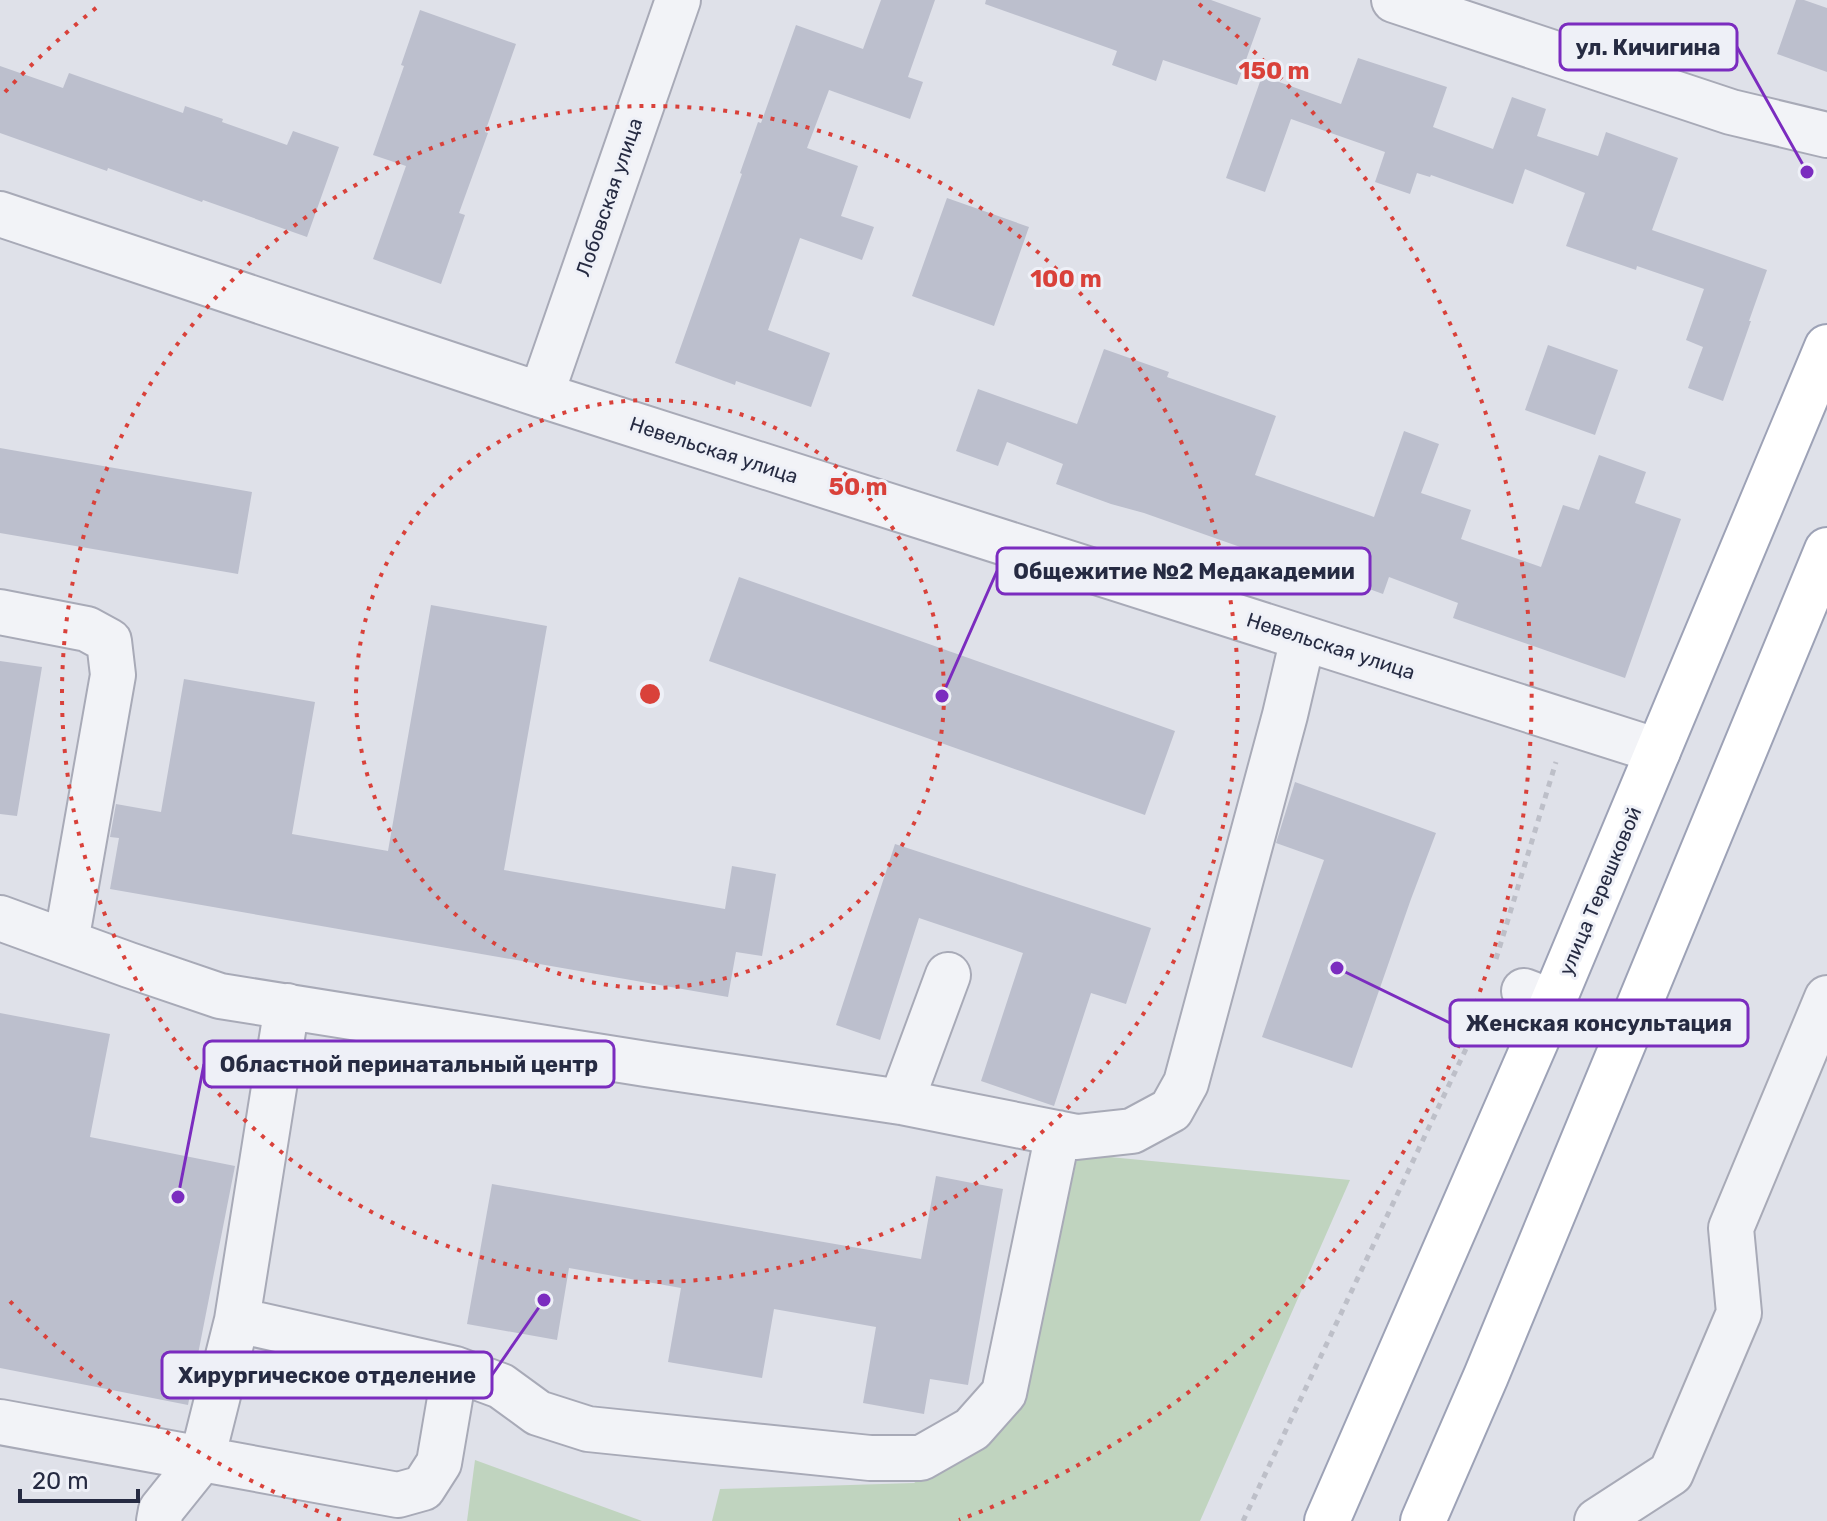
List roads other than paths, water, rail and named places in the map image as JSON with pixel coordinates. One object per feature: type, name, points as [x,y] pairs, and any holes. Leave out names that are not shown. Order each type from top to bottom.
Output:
[{"type":"main road","name":"улица Терешковой","points":[[1327,1521],[1515,985],[1658,751],[1827,347]]},
{"type":"main road","points":[[1423,1521],[1486,1376],[1827,550]]},
{"type":"street","name":"Лобовская улица","points":[[541,395],[678,0]]},
{"type":"street","points":[[1394,0],[1731,112],[1827,135]]},
{"type":"street","name":"Невельская улица","points":[[0,214],[541,395],[1658,751]]},
{"type":"street","points":[[0,612],[87,629],[109,641],[113,675],[66,942]]},
{"type":"street","points":[[0,918],[220,996],[901,1102],[1077,1137],[1132,1131],[1171,1110],[1186,1083],[1303,638]]},
{"type":"street","points":[[901,1102],[948,975]]},
{"type":"street","points":[[1597,1521],[1671,1473],[1739,1313],[1731,1228],[1827,998]]},
{"type":"street","points":[[159,1521],[161,1510],[202,1459],[237,1320],[287,1006]]},
{"type":"street","points":[[237,1320],[455,1369],[501,1386],[538,1413],[588,1429],[870,1458],[921,1458],[972,1429],[1004,1393],[1058,1133]]},
{"type":"street","points":[[0,1422],[398,1495],[423,1488],[439,1463],[455,1369]]},
{"type":"place","name":"ул. Кичигина","points":[[1807,172]]},
{"type":"place","name":"Общежитие №2 Медакадемии","points":[[942,696]]},
{"type":"place","name":"Женская консультация","points":[[1337,968]]},
{"type":"place","name":"Областной перинатальный центр","points":[[178,1197]]},
{"type":"place","name":"Хирургическое отделение","points":[[544,1300]]}]
